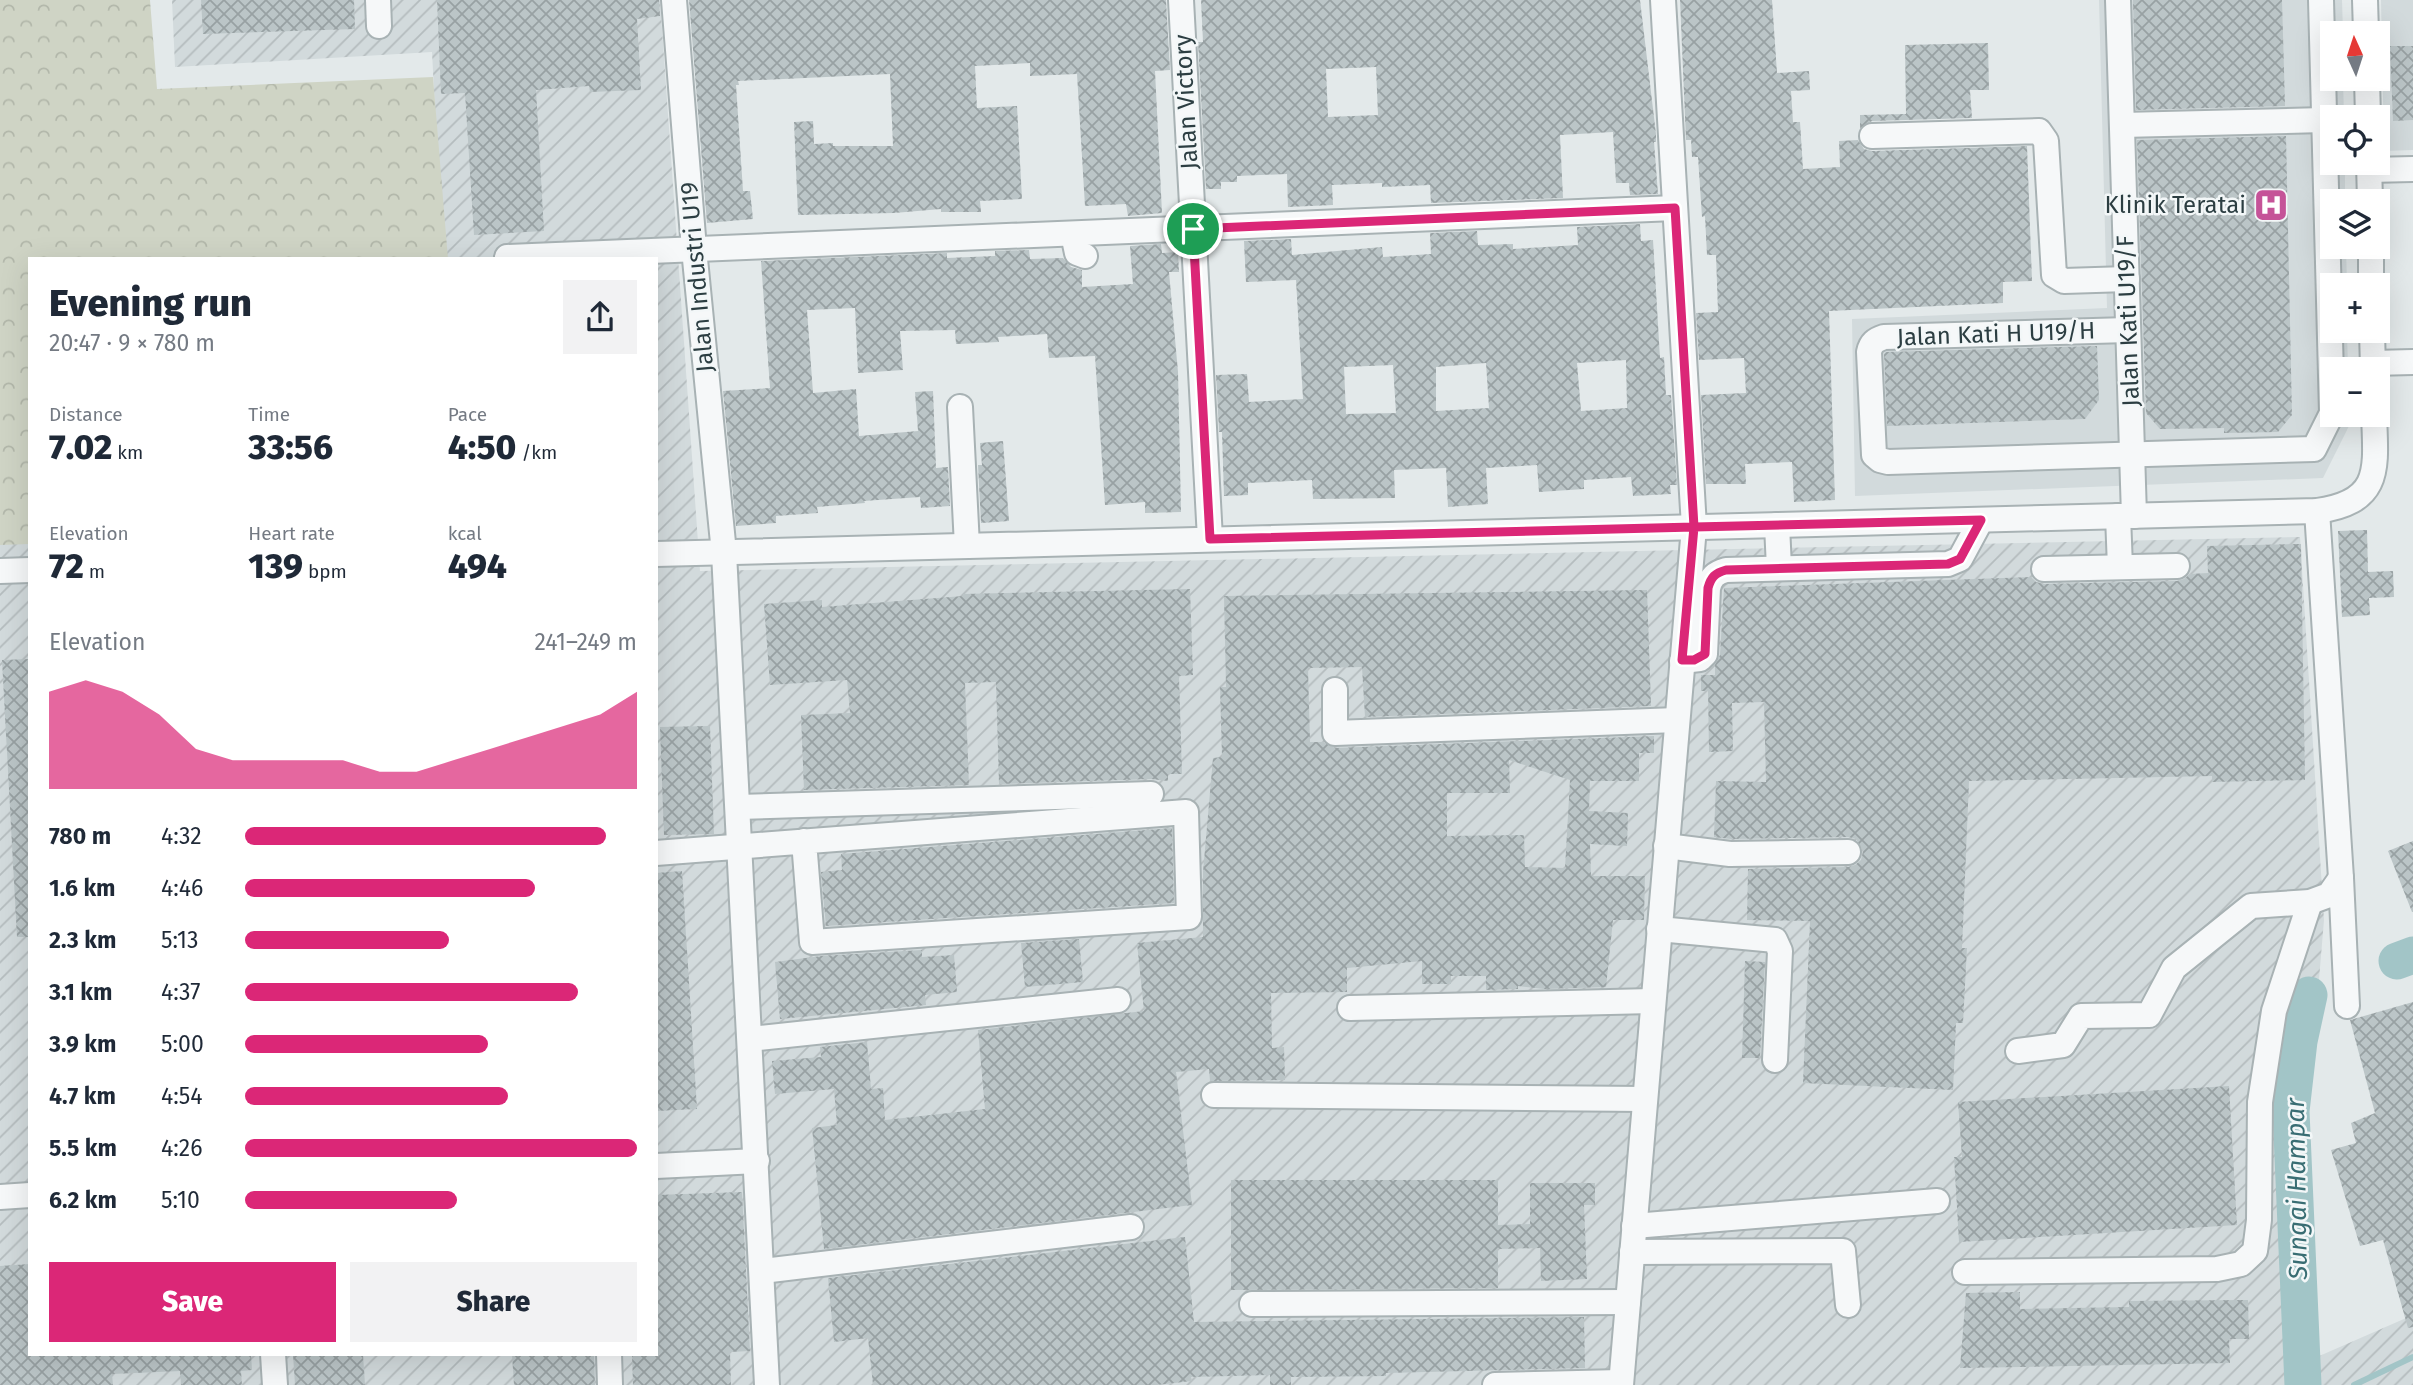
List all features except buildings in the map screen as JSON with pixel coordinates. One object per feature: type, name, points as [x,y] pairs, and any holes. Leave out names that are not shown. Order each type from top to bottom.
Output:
[{"type":"street","points":[[378,0],[379,26]]},
{"type":"street","name":"Jalan Industri U19","points":[[674,0],[694,249],[724,553],[767,1385]]},
{"type":"street","name":"Jalan Victory","points":[[1181,0],[1210,539]]},
{"type":"street","points":[[1496,1385],[1621,1383],[1694,527],[1663,0]]},
{"type":"street","name":"Jalan Kati U19/F","points":[[2118,0],[2132,453],[2120,567]]},
{"type":"street","points":[[2321,0],[2324,105]]},
{"type":"street","points":[[2365,0],[2366,21]]},
{"type":"street","points":[[2122,125],[2320,120]]},
{"type":"street","points":[[1872,136],[2039,131],[2046,141],[2054,275],[2064,281],[2127,279]]},
{"type":"street","points":[[2390,168],[2413,169]]},
{"type":"street","points":[[2132,453],[2314,449],[2332,413],[2326,175]]},
{"type":"street","points":[[507,257],[694,249],[1079,245],[1193,229],[1675,208]]},
{"type":"street","name":"Jalan Kati H U19/H","points":[[2128,330],[1884,337],[1876,339],[1869,352],[1870,391],[1874,455],[1888,462],[2132,453]]},
{"type":"street","points":[[2390,364],[2413,362]]},
{"type":"street","points":[[960,407],[967,546]]},
{"type":"street","points":[[658,554],[2317,511],[2338,508],[2359,496],[2370,484],[2376,466],[2374,427]]},
{"type":"street","points":[[2317,511],[2347,1006]]},
{"type":"street","points":[[1682,660],[1694,660],[1705,654],[1708,588],[1710,579],[1717,572],[1955,562],[1964,554],[1981,520]]},
{"type":"street","points":[[1777,525],[1779,568]]},
{"type":"street","points":[[2044,569],[2178,566]]},
{"type":"street","points":[[0,571],[28,570]]},
{"type":"street","points":[[1335,690],[1335,733],[1677,720]]},
{"type":"street","points":[[738,807],[1150,794]]},
{"type":"street","points":[[658,853],[804,841],[1186,812],[1189,917],[812,942],[804,841]]},
{"type":"street","points":[[1666,846],[1730,855],[1848,852]]},
{"type":"street","points":[[2018,1051],[2063,1045],[2081,1017],[2150,1015],[2174,968],[2250,906],[2310,902],[2329,895],[2341,878]]},
{"type":"street","points":[[1965,1272],[2217,1269],[2241,1264],[2255,1251],[2259,1220],[2260,1102],[2272,1024],[2310,902]]},
{"type":"street","points":[[1659,929],[1775,940],[1780,951],[1775,1060]]},
{"type":"street","points":[[750,1040],[1118,1000]]},
{"type":"street","points":[[1350,1008],[1653,1001]]},
{"type":"street","points":[[1214,1095],[1645,1099]]},
{"type":"street","points":[[658,1166],[757,1161]]},
{"type":"street","points":[[0,1197],[28,1195]]},
{"type":"street","points":[[1634,1226],[1937,1201]]},
{"type":"street","points":[[762,1271],[1131,1227]]},
{"type":"street","points":[[1632,1252],[1843,1251],[1848,1305]]},
{"type":"street","points":[[1252,1304],[1628,1302]]},
{"type":"street","points":[[273,1356],[275,1385]]},
{"type":"street","points":[[609,1356],[610,1385]]},
{"type":"shaded area","points":[[172,0],[660,0],[700,571],[2300,537],[2324,920],[2307,1123],[2317,1357],[2413,1315],[2413,1385],[0,1385],[0,308],[28,307],[28,1356],[658,1356],[658,257],[443,257],[432,52],[175,67]]},
{"type":"shaded area","points":[[2099,0],[2342,0],[2343,21],[2320,21],[2320,91],[2343,91],[2344,105],[2320,105],[2320,175],[2345,175],[2345,189],[2320,189],[2320,259],[2346,259],[2347,273],[2320,273],[2320,343],[2347,343],[2348,357],[2320,357],[2320,427],[2348,427],[2323,478],[1855,496],[1852,319],[2107,308]]},
{"type":"shaded area","points":[[2381,0],[2413,0],[2413,150],[2390,151],[2390,105],[2383,105],[2383,91],[2390,91],[2390,21],[2381,21]]},
{"type":"green space","points":[[0,0],[150,0],[157,89],[433,77],[448,257],[28,257],[28,544],[0,545]]},
{"type":"waterway","name":"Sungai Hampar","points":[[2397,961],[2413,955]]},
{"type":"waterway","name":"Sungai Hampar","points":[[2303,1385],[2291,1111],[2299,1041],[2309,995]]},
{"type":"waterway","points":[[2354,1385],[2413,1357]]},
{"type":"place","name":"Klinik Teratai","points":[[2271,205]]},
{"type":"route","points":[[1193,229],[1210,539],[1694,527],[1682,660],[1694,660],[1705,654],[1708,588],[1710,579],[1717,572],[1948,564],[1960,559],[1964,554],[1981,520],[1694,527],[1675,208],[1193,229]]}]
